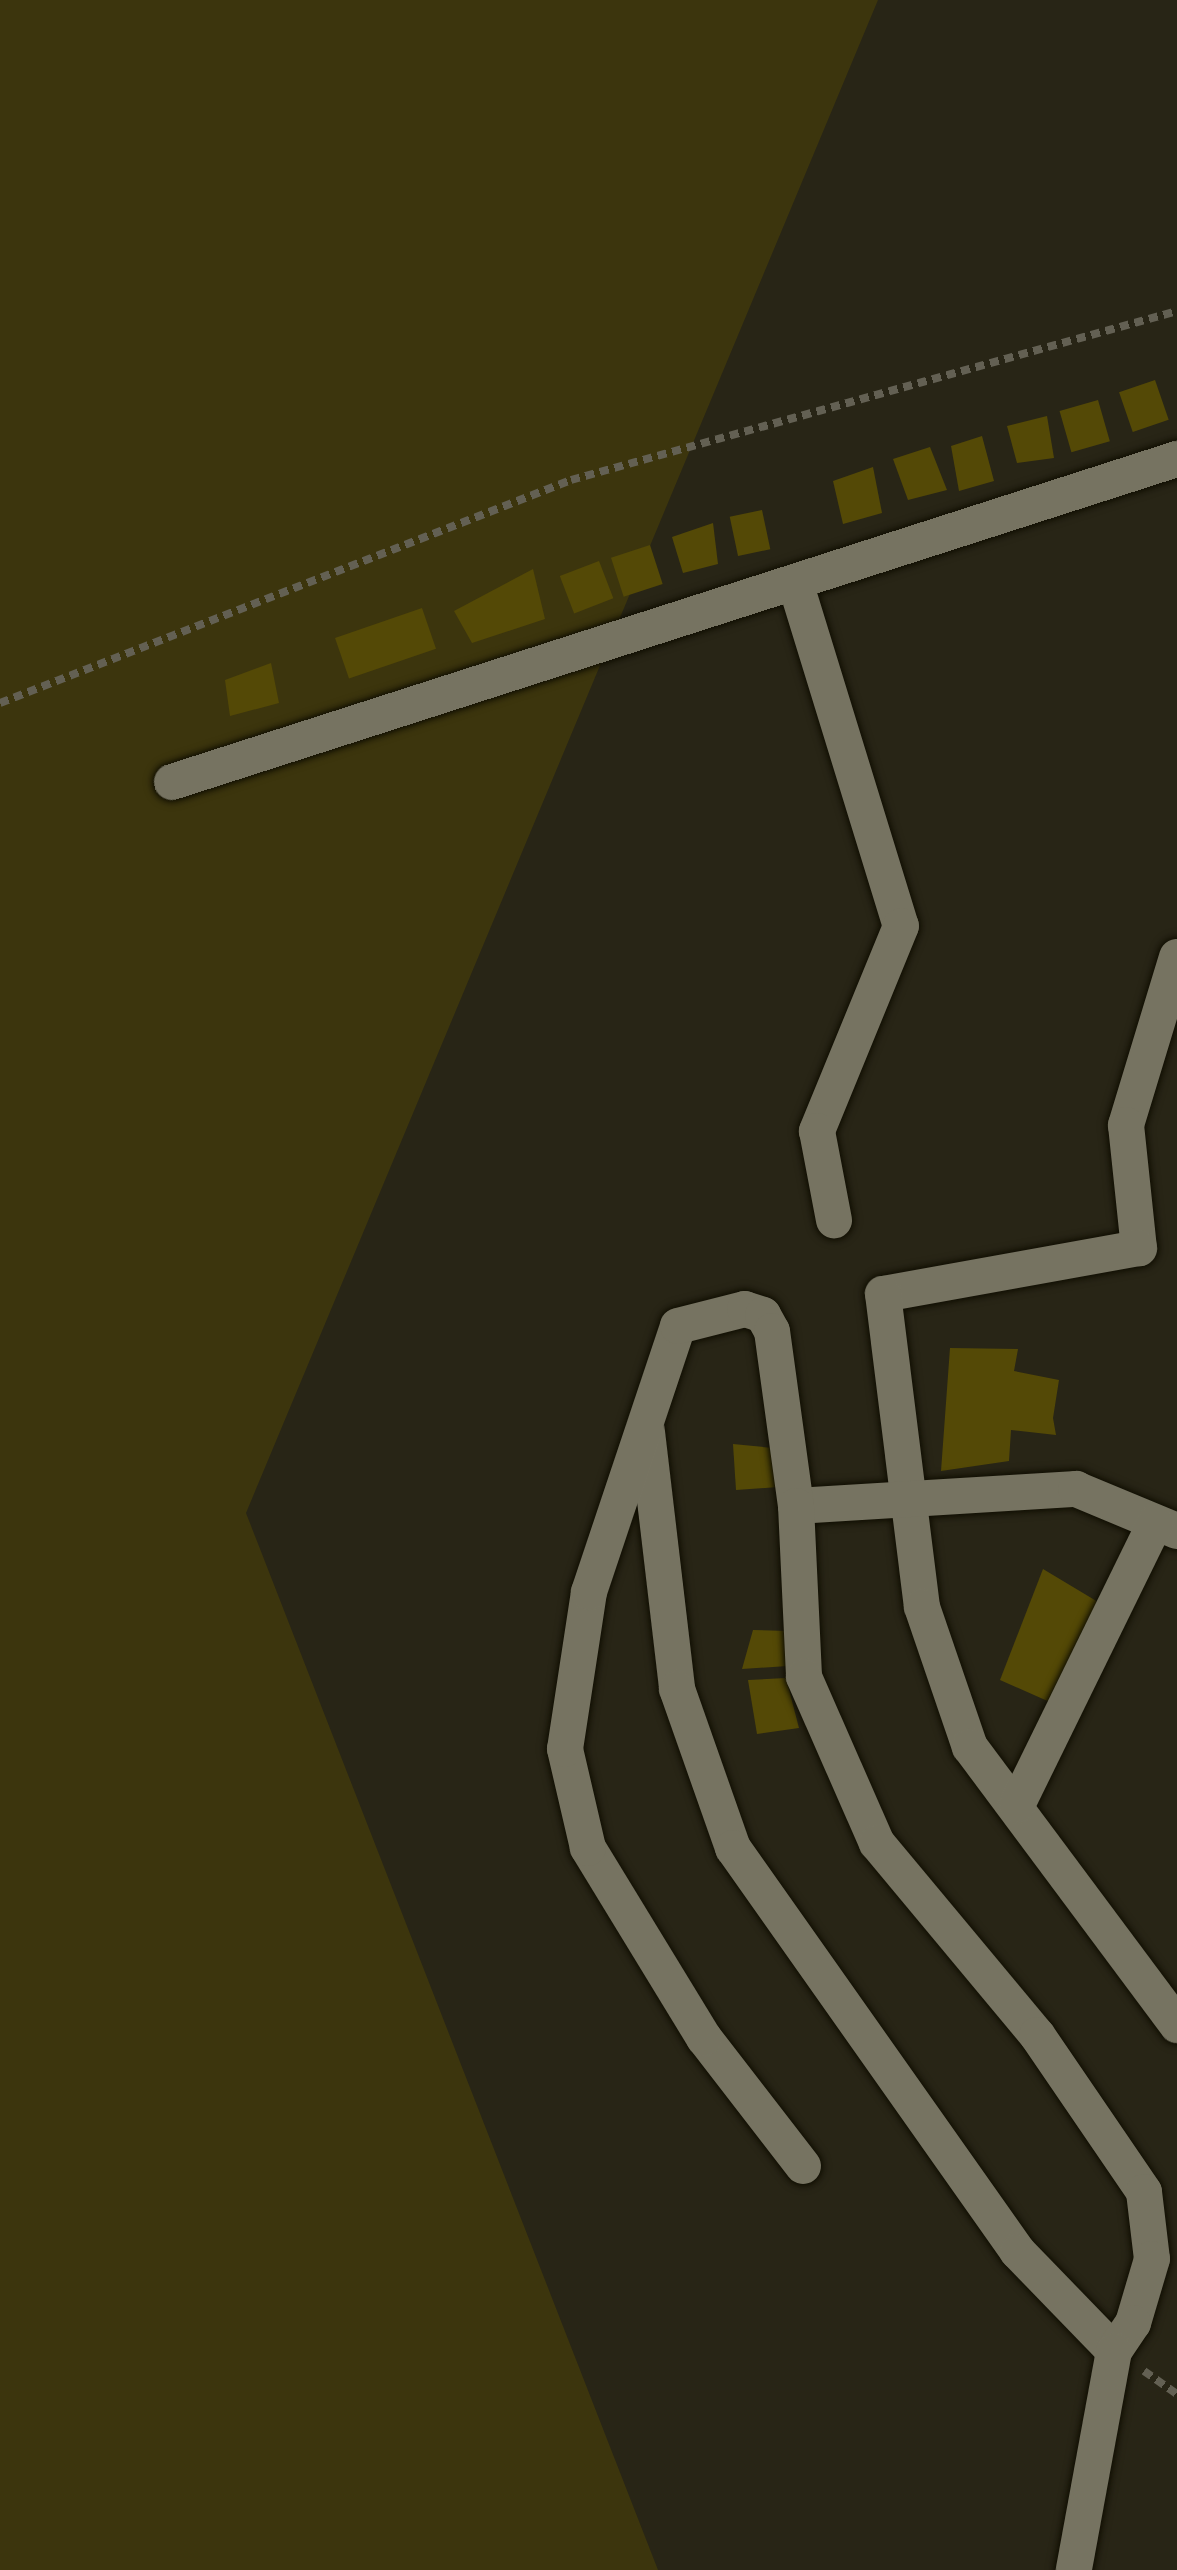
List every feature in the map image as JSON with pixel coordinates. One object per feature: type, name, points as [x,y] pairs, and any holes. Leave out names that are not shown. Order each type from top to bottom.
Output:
[{"type":"street","points":[[172,782],[1177,459]]},
{"type":"street","points":[[795,582],[901,926],[817,1131],[834,1220]]},
{"type":"street","points":[[1177,957],[1126,1125],[1139,1248],[883,1294],[922,1607],[970,1747],[1017,1804],[1177,2025]]},
{"type":"street","points":[[803,2165],[704,2038],[588,1848],[565,1749],[589,1592],[678,1326],[745,1309],[763,1315],[772,1331],[796,1506],[804,1677],[878,1843],[1036,2035],[1144,2192],[1152,2259],[1146,2292],[1114,2350],[1074,2570]]},
{"type":"street","points":[[645,1416],[677,1690],[733,1848],[1018,2252],[1114,2350]]},
{"type":"street","points":[[796,1506],[1076,1489],[1166,1527],[1017,1804]]},
{"type":"path","points":[[0,703],[571,480],[1177,311]]},
{"type":"shaded area","points":[[0,0],[878,0],[246,1513],[658,2570],[0,2570]]},
{"type":"building","points":[[1155,380],[1169,420],[1133,432],[1119,392]]},
{"type":"building","points":[[1098,400],[1110,441],[1071,452],[1060,411]]},
{"type":"building","points":[[1047,416],[1054,458],[1017,463],[1007,426]]},
{"type":"building","points":[[982,436],[994,481],[959,491],[951,446]]},
{"type":"building","points":[[930,447],[947,490],[908,500],[893,459]]},
{"type":"building","points":[[873,467],[882,513],[843,524],[833,481]]},
{"type":"building","points":[[762,510],[770,549],[738,556],[730,517]]},
{"type":"building","points":[[713,523],[718,564],[683,573],[672,537]]},
{"type":"building","points":[[650,545],[663,584],[624,597],[611,558]]},
{"type":"building","points":[[599,561],[613,598],[574,613],[560,576]]},
{"type":"building","points":[[533,569],[545,619],[472,643],[454,611]]},
{"type":"building","points":[[422,608],[436,649],[349,679],[335,638]]},
{"type":"building","points":[[271,663],[279,703],[230,716],[225,680]]},
{"type":"building","points":[[950,1348],[1018,1349],[1014,1371],[1059,1380],[1053,1418],[1056,1435],[1011,1430],[1009,1461],[941,1471]]},
{"type":"building","points":[[733,1444],[773,1448],[778,1487],[736,1490]]},
{"type":"building","points":[[1043,1569],[1103,1605],[1052,1703],[1000,1680]]},
{"type":"building","points":[[753,1630],[788,1631],[788,1666],[742,1669]]},
{"type":"building","points":[[786,1678],[799,1728],[757,1734],[748,1680]]}]
